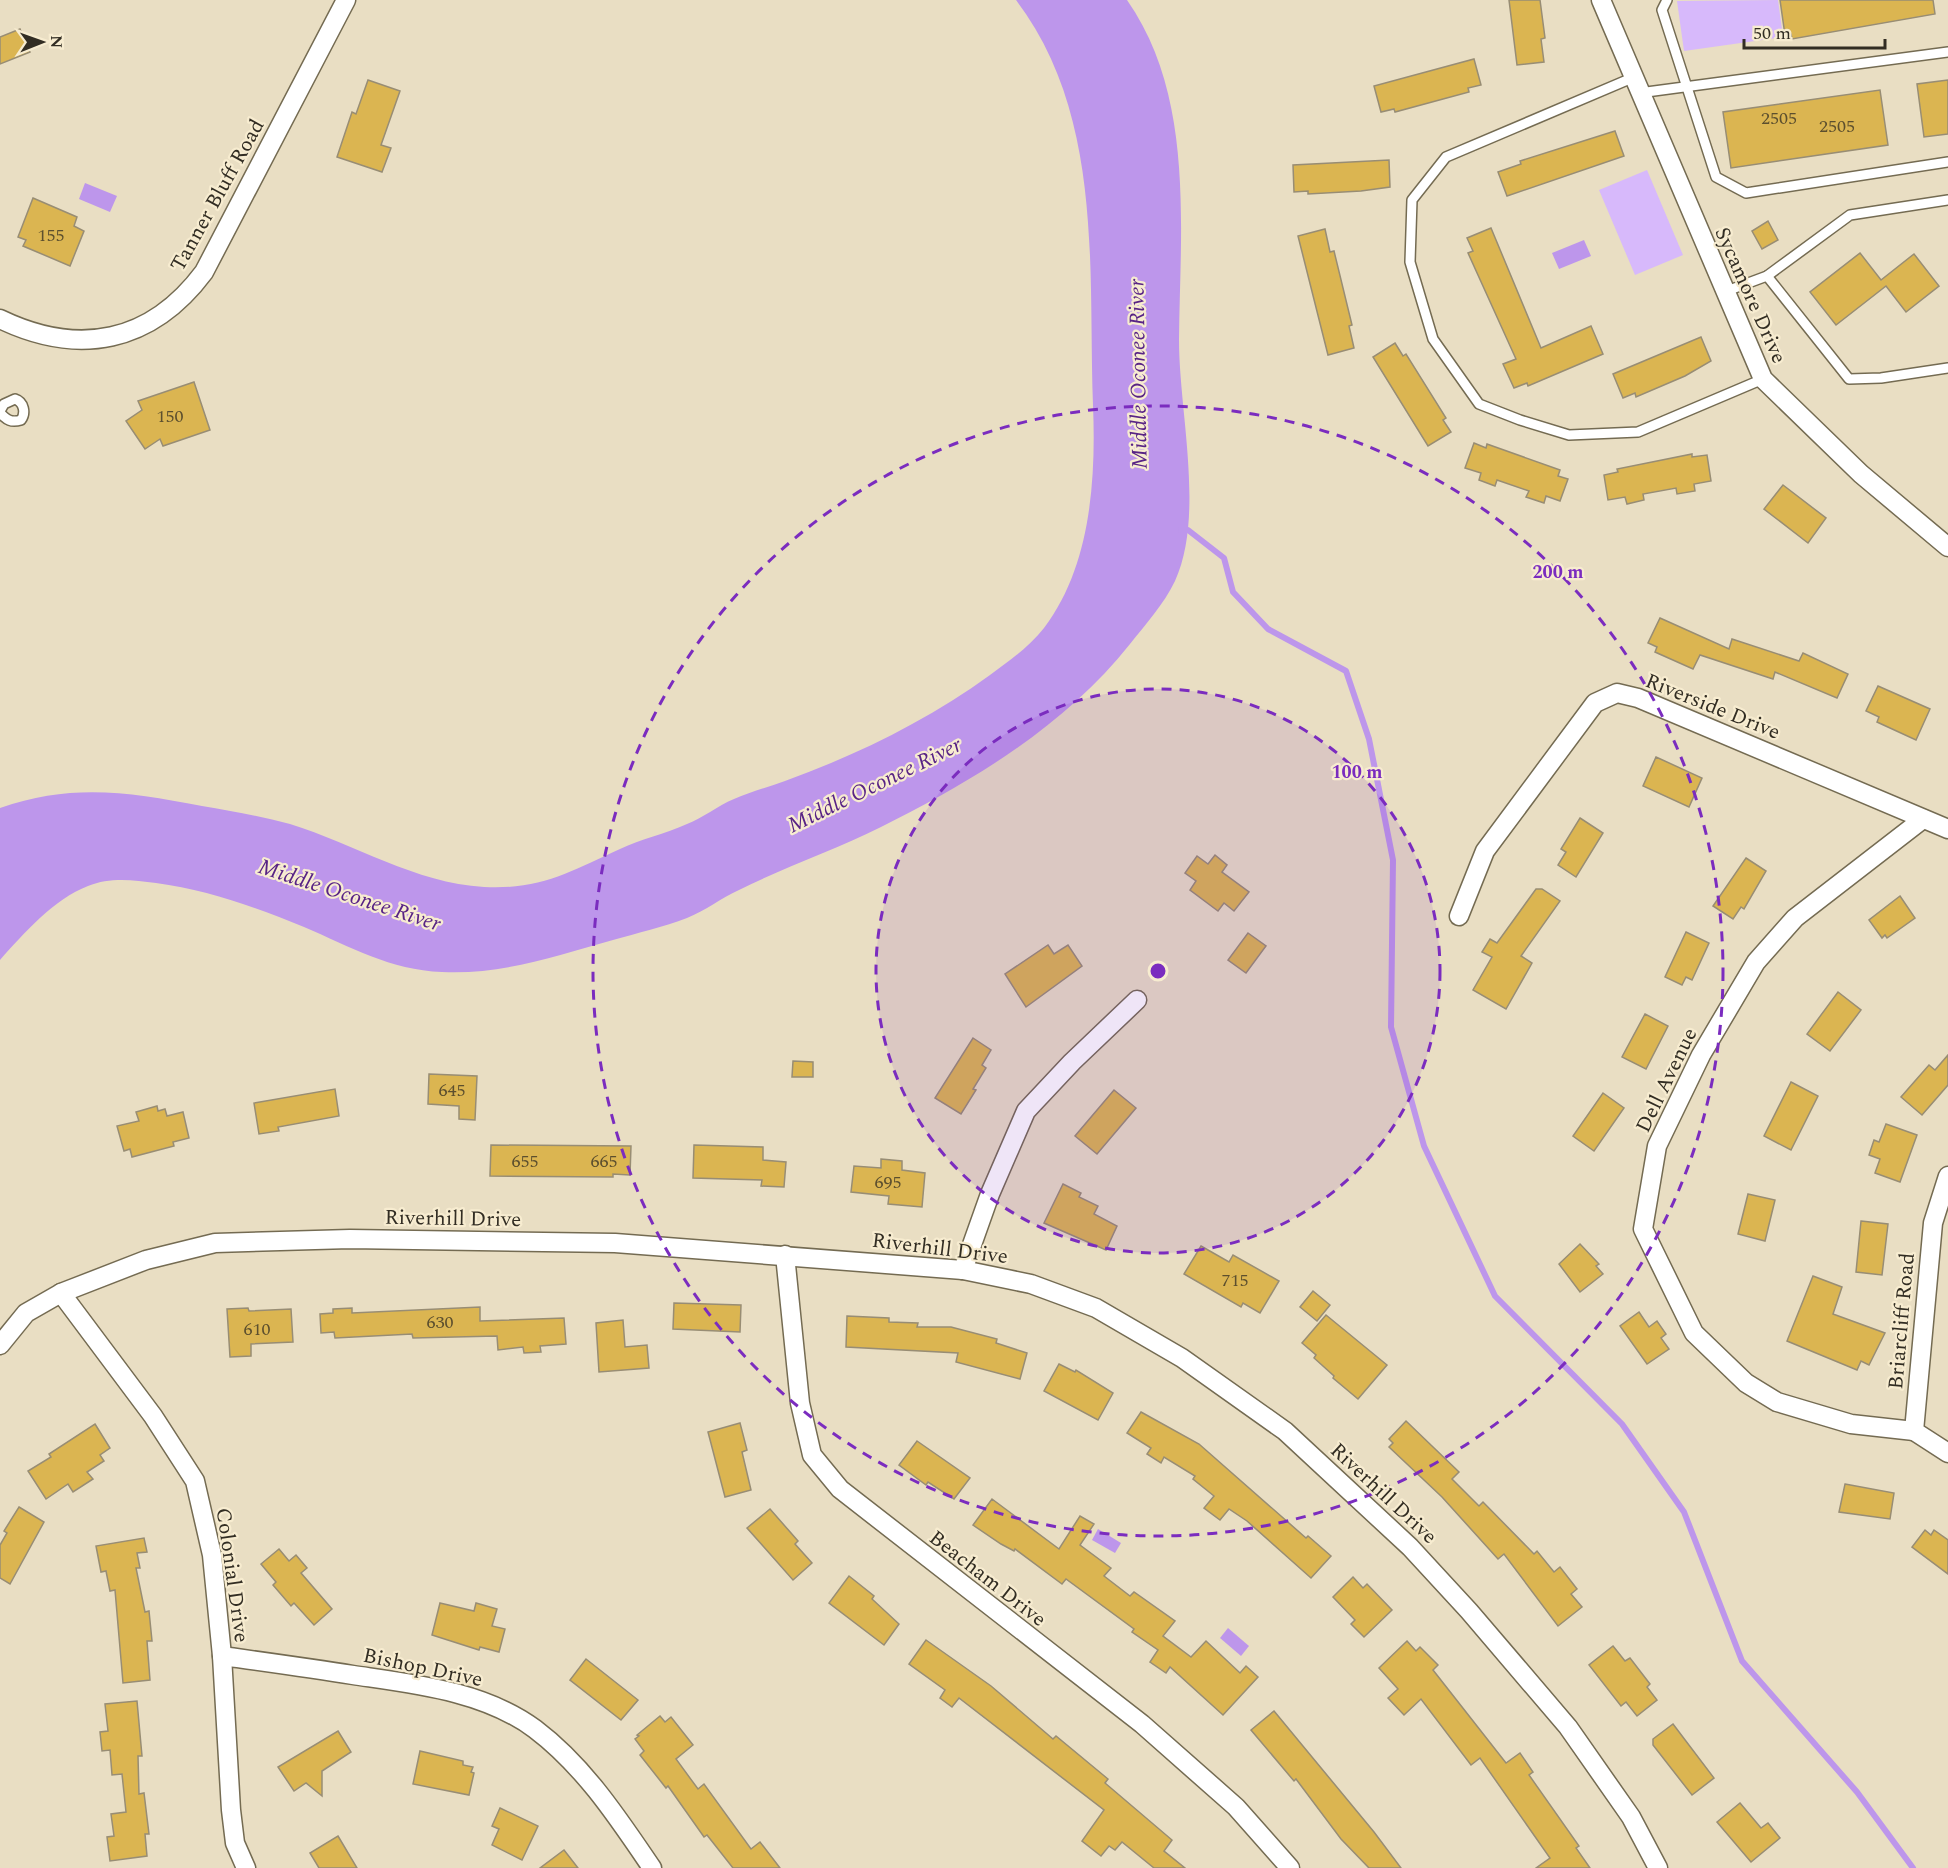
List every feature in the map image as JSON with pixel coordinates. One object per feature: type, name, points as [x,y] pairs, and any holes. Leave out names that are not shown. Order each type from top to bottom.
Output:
[{"type":"street","name":"Tanner Bluff Road","points":[[0,319],[46,337],[70,341],[122,334],[147,325],[170,310],[204,272],[346,0]]},
{"type":"street","name":"Sycamore Drive","points":[[1601,0],[1763,379],[1861,474],[1948,546]]},
{"type":"street","name":"Riverside Drive","points":[[1459,916],[1485,851],[1595,703],[1617,693],[1638,698],[1948,829]]},
{"type":"street","name":"Dell Avenue","points":[[1914,1431],[1851,1424],[1777,1402],[1746,1383],[1694,1333],[1643,1229],[1657,1146],[1701,1055],[1755,962],[1796,918],[1923,819]]},
{"type":"street","points":[[963,1270],[990,1194],[1026,1111],[1072,1062],[1137,1000]]},
{"type":"street","name":"Briarcliff Road","points":[[1914,1431],[1933,1223],[1948,1176]]},
{"type":"street","name":"Riverhill Drive","points":[[0,1345],[26,1313],[62,1293],[146,1260],[215,1243],[350,1239],[615,1243],[963,1270],[1031,1284],[1096,1308],[1182,1358],[1285,1431],[1410,1546],[1568,1727],[1631,1817],[1658,1868]]},
{"type":"street","name":"Beacham Drive","points":[[785,1255],[803,1413],[812,1455],[857,1504],[1142,1724],[1236,1807],[1290,1868]]},
{"type":"street","name":"Colonial Drive","points":[[62,1293],[153,1416],[195,1480],[212,1555],[222,1656],[235,1843],[246,1868]]},
{"type":"street","points":[[1914,1431],[1948,1453]]},
{"type":"street","name":"Bishop Drive","points":[[222,1656],[390,1681],[463,1695],[504,1710],[535,1729],[572,1762],[613,1810],[652,1868]]},
{"type":"lane","points":[[1667,0],[1662,10],[1685,87],[1716,177],[1746,193],[1948,162]]},
{"type":"lane","points":[[1763,379],[1638,432],[1569,435],[1479,404],[1434,339],[1410,262],[1412,200],[1446,157],[1636,85],[1685,87],[1948,52]]},
{"type":"lane","points":[[1724,292],[1767,276],[1850,214],[1948,200]]},
{"type":"lane","points":[[1767,276],[1849,379],[1881,378],[1948,368]]},
{"type":"shaded area","points":[[1778,0],[1783,37],[1684,51],[1677,1]]},
{"type":"shaded area","points":[[1647,170],[1683,255],[1635,275],[1599,190]]},
{"type":"water","name":"Middle Oconee River","points":[[1016,0],[1127,0],[1149,38],[1164,78],[1174,121],[1179,164],[1181,253],[1179,340],[1189,495],[1184,555],[1171,590],[1160,606],[1104,674],[1077,701],[1047,726],[983,771],[950,791],[864,835],[732,893],[687,918],[550,958],[486,971],[442,972],[405,967],[371,956],[286,920],[231,900],[175,886],[122,880],[96,883],[63,899],[40,918],[0,960],[0,808],[26,800],[76,793],[101,792],[150,797],[290,824],[409,871],[459,884],[484,887],[523,885],[540,882],[571,871],[628,845],[693,821],[734,799],[812,771],[865,748],[942,707],[990,675],[1032,641],[1060,604],[1081,550],[1087,521],[1094,433],[1090,248],[1086,195],[1078,143],[1064,93],[1044,45]]},
{"type":"water","points":[[85,183],[117,196],[110,212],[79,199]]},
{"type":"water","points":[[1584,240],[1591,256],[1559,269],[1552,253]]},
{"type":"water","points":[[1098,1529],[1121,1543],[1115,1553],[1092,1540]]},
{"type":"water","points":[[1228,1628],[1249,1646],[1241,1656],[1220,1638]]},
{"type":"building","points":[[1509,0],[1540,0],[1545,38],[1541,39],[1544,62],[1517,65]]},
{"type":"building","points":[[1780,0],[1933,0],[1935,14],[1792,39],[1791,34],[1785,35]]},
{"type":"building","points":[[20,29],[30,52],[0,64],[0,37]]},
{"type":"building","points":[[1474,59],[1481,85],[1468,88],[1469,92],[1395,112],[1394,109],[1381,112],[1374,86]]},
{"type":"building","points":[[368,80],[400,91],[381,145],[391,148],[382,172],[337,157],[352,112],[356,114]]},
{"type":"building","points":[[1948,80],[1948,134],[1924,137],[1917,84]]},
{"type":"building","points":[[1880,90],[1888,145],[1731,168],[1723,112]]},
{"type":"building","points":[[1615,131],[1624,156],[1507,196],[1498,172],[1521,164],[1520,161]]},
{"type":"building","points":[[1389,160],[1390,187],[1308,194],[1308,191],[1294,192],[1293,165]]},
{"type":"building","points":[[33,198],[77,217],[74,226],[84,231],[70,266],[23,246],[26,240],[18,237]]},
{"type":"building","points":[[1768,221],[1778,240],[1762,249],[1752,231]]},
{"type":"building","points":[[1491,228],[1541,348],[1591,326],[1603,354],[1528,386],[1527,383],[1514,388],[1503,364],[1516,359],[1468,253],[1473,251],[1467,238]]},
{"type":"building","points":[[1325,229],[1330,252],[1334,251],[1352,325],[1349,326],[1354,348],[1328,355],[1298,236]]},
{"type":"building","points":[[1860,253],[1881,280],[1914,254],[1939,286],[1906,312],[1886,286],[1836,325],[1810,292]]},
{"type":"building","points":[[1701,337],[1711,361],[1685,376],[1636,397],[1635,393],[1623,398],[1613,374]]},
{"type":"building","points":[[1395,343],[1403,356],[1406,354],[1446,418],[1443,420],[1451,432],[1428,446],[1373,357]]},
{"type":"building","points":[[194,382],[210,430],[163,446],[160,439],[145,449],[126,421],[142,410],[138,401]]},
{"type":"building","points":[[1474,443],[1486,448],[1487,444],[1560,470],[1558,476],[1568,479],[1560,501],[1546,496],[1544,503],[1526,497],[1529,491],[1497,480],[1495,486],[1479,480],[1481,473],[1465,468]]},
{"type":"building","points":[[1692,454],[1692,457],[1707,455],[1711,481],[1694,484],[1695,491],[1677,494],[1676,488],[1643,494],[1644,500],[1627,504],[1625,497],[1608,500],[1604,475],[1618,472],[1617,469]]},
{"type":"building","points":[[1783,485],[1826,518],[1808,543],[1764,509]]},
{"type":"building","points":[[1660,618],[1729,649],[1732,639],[1799,661],[1803,653],[1848,674],[1837,698],[1775,672],[1773,679],[1700,655],[1693,669],[1655,652],[1657,647],[1648,643]]},
{"type":"building","points":[[1878,686],[1930,709],[1916,740],[1877,722],[1879,717],[1866,711]]},
{"type":"building","points":[[1656,757],[1702,778],[1689,807],[1643,786]]},
{"type":"building","points":[[1580,818],[1603,833],[1576,877],[1558,865],[1566,852],[1561,849]]},
{"type":"building","points":[[1215,855],[1227,865],[1222,872],[1249,892],[1234,911],[1224,903],[1218,911],[1190,890],[1196,881],[1185,873],[1197,856],[1208,864]]},
{"type":"building","points":[[1746,858],[1766,871],[1744,909],[1741,907],[1733,919],[1713,906]]},
{"type":"building","points":[[1536,889],[1542,889],[1560,901],[1521,956],[1532,963],[1506,1009],[1473,990],[1492,957],[1482,952],[1490,939],[1497,943]]},
{"type":"building","points":[[1900,896],[1915,918],[1887,938],[1885,935],[1882,938],[1869,920]]},
{"type":"building","points":[[1686,932],[1709,943],[1692,980],[1686,977],[1682,985],[1665,977]]},
{"type":"building","points":[[1248,933],[1266,946],[1246,973],[1228,960]]},
{"type":"building","points":[[1048,945],[1054,954],[1068,945],[1082,966],[1026,1007],[1005,974]]},
{"type":"building","points":[[1838,992],[1861,1010],[1830,1051],[1807,1034]]},
{"type":"building","points":[[1645,1014],[1668,1026],[1646,1069],[1622,1057]]},
{"type":"building","points":[[973,1038],[991,1050],[982,1065],[986,1068],[973,1089],[976,1090],[961,1114],[935,1098]]},
{"type":"building","points":[[1948,1055],[1948,1085],[1922,1115],[1901,1097],[1929,1065],[1935,1070]]},
{"type":"building","points":[[793,1061],[813,1062],[813,1077],[792,1077]]},
{"type":"building","points":[[429,1074],[477,1076],[475,1120],[459,1119],[459,1106],[428,1104]]},
{"type":"building","points":[[1791,1082],[1818,1096],[1791,1150],[1764,1136]]},
{"type":"building","points":[[335,1089],[339,1116],[278,1127],[279,1131],[259,1134],[254,1103]]},
{"type":"building","points":[[1114,1090],[1136,1108],[1097,1154],[1075,1136]]},
{"type":"building","points":[[1603,1093],[1624,1108],[1594,1151],[1573,1136]]},
{"type":"building","points":[[157,1106],[158,1111],[165,1109],[167,1116],[183,1112],[189,1138],[173,1142],[174,1146],[132,1157],[130,1149],[124,1151],[117,1126],[139,1121],[136,1112]]},
{"type":"building","points":[[1886,1124],[1917,1135],[1900,1182],[1875,1173],[1880,1159],[1869,1155],[1874,1140],[1879,1142]]},
{"type":"building","points":[[491,1145],[631,1146],[630,1175],[613,1174],[613,1177],[490,1176]]},
{"type":"building","points":[[694,1145],[763,1147],[763,1160],[786,1162],[784,1187],[761,1186],[762,1180],[693,1178]]},
{"type":"building","points":[[881,1159],[902,1161],[902,1170],[925,1173],[922,1207],[888,1204],[889,1196],[851,1192],[854,1166],[881,1168]]},
{"type":"building","points":[[1063,1184],[1081,1193],[1079,1197],[1098,1206],[1094,1214],[1117,1226],[1106,1250],[1044,1223]]},
{"type":"building","points":[[1748,1194],[1775,1200],[1765,1241],[1738,1234]]},
{"type":"building","points":[[1861,1221],[1888,1224],[1882,1275],[1856,1272]]},
{"type":"building","points":[[1580,1244],[1599,1264],[1596,1266],[1603,1274],[1580,1292],[1559,1264]]},
{"type":"building","points":[[1201,1246],[1229,1262],[1233,1255],[1279,1281],[1260,1313],[1243,1303],[1241,1307],[1184,1274]]},
{"type":"building","points":[[1813,1276],[1842,1287],[1833,1314],[1885,1333],[1869,1365],[1861,1361],[1857,1370],[1787,1341]]},
{"type":"building","points":[[1313,1291],[1330,1305],[1317,1321],[1300,1307]]},
{"type":"building","points":[[674,1303],[741,1305],[740,1332],[673,1329]]},
{"type":"building","points":[[480,1307],[480,1321],[564,1318],[566,1344],[540,1346],[541,1352],[524,1353],[523,1347],[498,1350],[497,1336],[413,1338],[412,1334],[335,1338],[334,1332],[321,1333],[320,1314],[333,1313],[333,1309],[352,1308],[352,1313]]},
{"type":"building","points":[[248,1308],[249,1311],[291,1309],[293,1342],[251,1344],[251,1356],[230,1357],[227,1309]]},
{"type":"building","points":[[1639,1312],[1649,1327],[1657,1321],[1666,1334],[1661,1338],[1669,1349],[1647,1364],[1620,1326]]},
{"type":"building","points":[[1326,1315],[1387,1365],[1358,1399],[1333,1378],[1334,1376],[1314,1358],[1316,1355],[1302,1343]]},
{"type":"building","points":[[847,1316],[889,1318],[889,1322],[918,1323],[917,1327],[951,1327],[997,1339],[996,1343],[1027,1353],[1020,1379],[956,1362],[958,1353],[846,1347]]},
{"type":"building","points":[[623,1320],[625,1347],[647,1345],[649,1368],[599,1372],[596,1323]]},
{"type":"building","points":[[1059,1364],[1075,1372],[1076,1370],[1113,1393],[1098,1420],[1044,1391]]},
{"type":"building","points":[[1141,1412],[1199,1444],[1306,1538],[1308,1536],[1331,1556],[1311,1578],[1247,1521],[1229,1509],[1220,1520],[1204,1508],[1214,1496],[1193,1479],[1195,1476],[1164,1457],[1161,1463],[1147,1454],[1151,1448],[1127,1433]]},
{"type":"building","points":[[1406,1421],[1459,1472],[1452,1479],[1479,1506],[1483,1502],[1534,1554],[1537,1551],[1554,1572],[1560,1567],[1577,1589],[1571,1594],[1582,1607],[1558,1626],[1504,1554],[1498,1559],[1442,1497],[1389,1447],[1393,1443],[1389,1439]]},
{"type":"building","points":[[740,1423],[747,1450],[742,1452],[751,1490],[725,1497],[708,1432]]},
{"type":"building","points":[[95,1424],[110,1448],[100,1455],[104,1461],[87,1472],[93,1479],[73,1492],[68,1484],[46,1499],[28,1471],[51,1457],[49,1454]]},
{"type":"building","points":[[917,1441],[970,1478],[954,1499],[928,1482],[926,1485],[899,1465]]},
{"type":"building","points":[[1845,1484],[1894,1493],[1890,1519],[1839,1512]]},
{"type":"building","points":[[992,1499],[1059,1549],[1080,1516],[1094,1524],[1080,1545],[1111,1568],[1104,1576],[1130,1596],[1134,1592],[1175,1621],[1163,1636],[1191,1657],[1206,1641],[1240,1673],[1246,1666],[1258,1677],[1223,1715],[1170,1667],[1166,1673],[1150,1662],[1158,1650],[1132,1632],[1134,1629],[1066,1579],[1062,1584],[1015,1549],[1014,1551],[1001,1544],[973,1525]]},
{"type":"building","points":[[19,1507],[44,1522],[10,1584],[0,1578],[0,1545],[7,1533],[4,1531]]},
{"type":"building","points":[[770,1509],[798,1541],[795,1544],[812,1563],[793,1580],[747,1528]]},
{"type":"building","points":[[1925,1530],[1931,1535],[1934,1530],[1948,1540],[1948,1574],[1912,1547]]},
{"type":"building","points":[[144,1538],[147,1552],[137,1553],[140,1568],[136,1568],[145,1612],[149,1611],[152,1641],[147,1641],[150,1680],[123,1683],[115,1590],[110,1591],[106,1571],[101,1572],[96,1546]]},
{"type":"building","points":[[279,1549],[289,1561],[296,1555],[307,1568],[301,1573],[332,1609],[314,1625],[294,1603],[291,1606],[273,1585],[276,1582],[261,1564]]},
{"type":"building","points":[[849,1576],[874,1596],[872,1599],[899,1624],[884,1645],[829,1603]]},
{"type":"building","points":[[1353,1577],[1363,1588],[1367,1584],[1392,1610],[1364,1637],[1351,1624],[1355,1620],[1333,1597]]},
{"type":"building","points":[[440,1603],[474,1611],[476,1603],[497,1609],[492,1626],[505,1629],[499,1652],[480,1647],[479,1650],[432,1635]]},
{"type":"building","points":[[926,1640],[991,1686],[1053,1739],[1056,1736],[1108,1779],[1105,1783],[1172,1840],[1164,1851],[1185,1868],[1154,1868],[1122,1842],[1115,1850],[1109,1846],[1101,1856],[1082,1841],[1104,1810],[959,1698],[952,1707],[940,1698],[945,1690],[909,1664]]},
{"type":"building","points":[[1407,1641],[1416,1651],[1420,1647],[1438,1665],[1433,1670],[1506,1763],[1520,1753],[1533,1772],[1529,1775],[1579,1846],[1576,1848],[1590,1868],[1536,1868],[1550,1858],[1480,1758],[1471,1765],[1421,1699],[1404,1715],[1388,1698],[1398,1689],[1379,1668]]},
{"type":"building","points":[[1613,1646],[1625,1661],[1630,1658],[1650,1684],[1647,1687],[1657,1700],[1637,1716],[1626,1702],[1621,1706],[1589,1665]]},
{"type":"building","points":[[586,1659],[638,1700],[621,1720],[570,1680]]},
{"type":"building","points":[[137,1701],[142,1756],[138,1756],[139,1794],[144,1793],[149,1834],[145,1834],[147,1856],[110,1861],[107,1837],[114,1836],[111,1814],[126,1812],[122,1774],[112,1775],[110,1750],[102,1751],[100,1732],[108,1731],[105,1704]]},
{"type":"building","points":[[1274,1711],[1401,1868],[1369,1868],[1341,1839],[1296,1779],[1294,1781],[1251,1730]]},
{"type":"building","points":[[660,1716],[665,1722],[671,1717],[693,1745],[676,1759],[698,1789],[704,1784],[751,1849],[760,1842],[780,1868],[733,1868],[707,1835],[704,1837],[668,1786],[666,1788],[640,1755],[644,1751],[635,1739],[639,1736],[637,1735]]},
{"type":"building","points":[[1673,1724],[1714,1778],[1692,1795],[1653,1745],[1653,1739]]},
{"type":"building","points":[[338,1731],[351,1752],[322,1771],[322,1796],[306,1783],[294,1791],[278,1767]]},
{"type":"building","points":[[420,1751],[463,1761],[463,1765],[473,1767],[471,1772],[474,1773],[469,1795],[413,1784]]},
{"type":"building","points":[[1740,1803],[1761,1828],[1768,1823],[1780,1838],[1751,1862],[1717,1822]]},
{"type":"building","points":[[500,1808],[538,1826],[522,1860],[492,1845],[499,1829],[492,1826]]},
{"type":"building","points":[[338,1836],[357,1868],[319,1868],[310,1853]]},
{"type":"building","points":[[564,1850],[578,1868],[540,1868]]},
{"type":"waterway","points":[[1181,530],[1188,530],[1224,558],[1233,592],[1268,629],[1346,671],[1369,739],[1393,860],[1391,1027],[1424,1146],[1495,1296],[1622,1424],[1684,1512],[1742,1661],[1857,1792],[1913,1868]]}]
